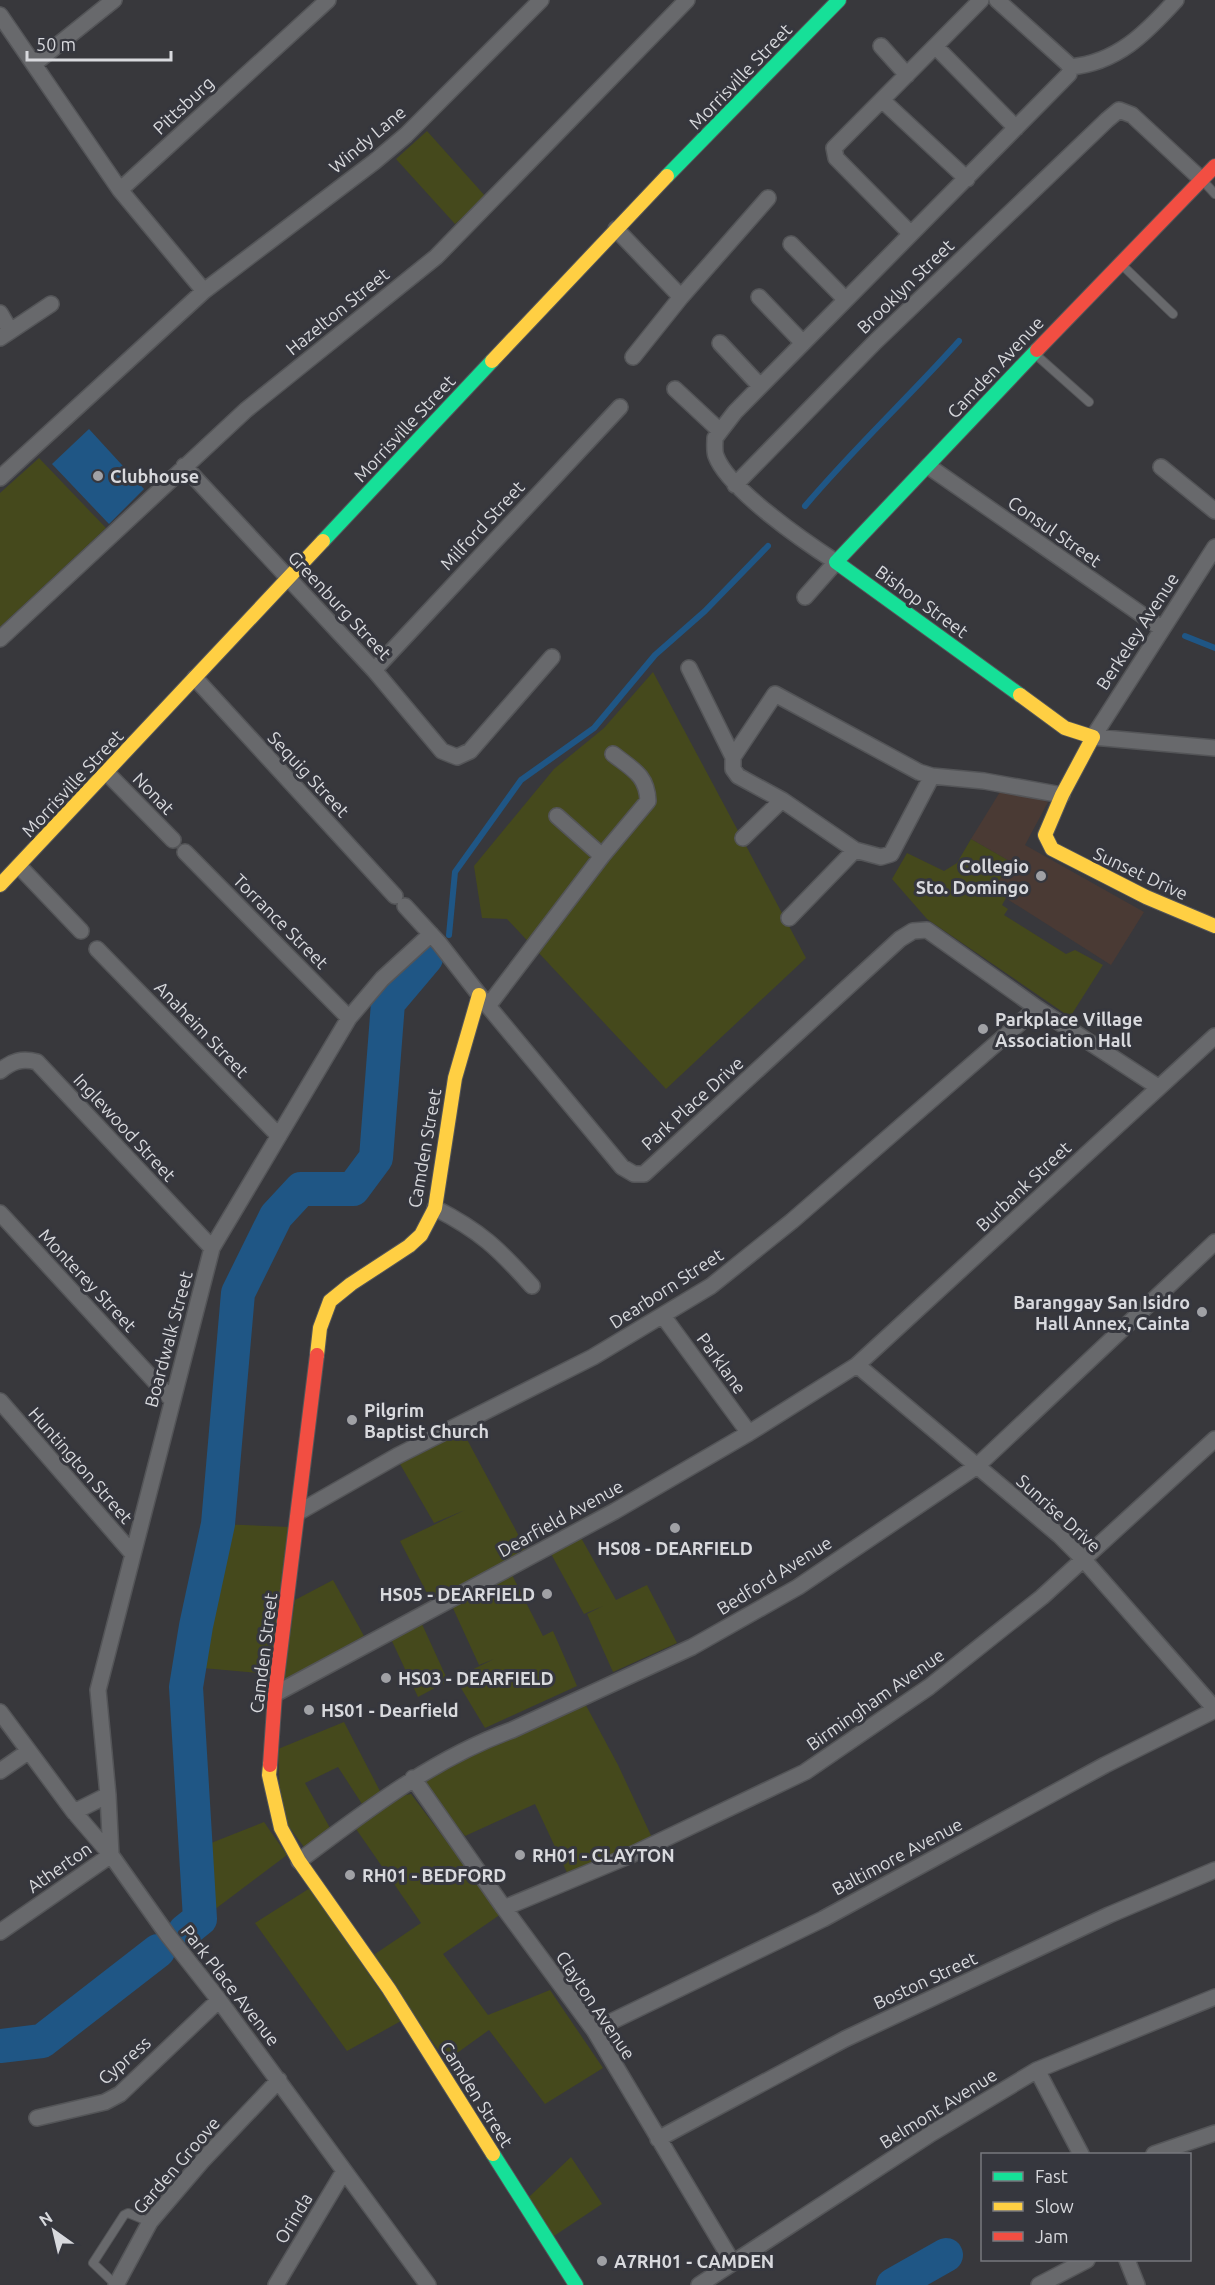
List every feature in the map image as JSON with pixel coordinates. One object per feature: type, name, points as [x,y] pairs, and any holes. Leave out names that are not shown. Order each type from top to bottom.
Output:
[{"type":"street","points":[[34,63],[114,0]]},
{"type":"street","name":"Pittsburg","points":[[120,190],[328,0]]},
{"type":"street","name":"Windy Lane","points":[[0,478],[204,291],[374,162],[406,135],[541,0]]},
{"type":"street","name":"Hazelton Street","points":[[0,639],[246,410],[436,257],[687,0]]},
{"type":"street","name":"Morrisville Street","points":[[0,885],[616,229],[839,0]]},
{"type":"street","points":[[910,233],[836,158],[834,153],[837,143],[981,0]]},
{"type":"street","points":[[997,0],[1070,67],[1091,65],[1114,55],[1148,31],[1176,0]]},
{"type":"street","points":[[0,15],[120,190],[204,291]]},
{"type":"street","points":[[881,46],[907,75]]},
{"type":"street","points":[[936,47],[1016,128]]},
{"type":"street","points":[[675,389],[720,431],[735,412],[845,299],[1069,74],[1070,67]]},
{"type":"street","points":[[882,100],[967,179]]},
{"type":"street","name":"Brooklyn Street","points":[[735,485],[876,341],[1119,110],[1132,116],[1202,180]]},
{"type":"street","name":"Camden Avenue","points":[[805,597],[1034,353],[1215,166]]},
{"type":"street","points":[[633,357],[681,297],[768,198]]},
{"type":"street","points":[[616,229],[681,297]]},
{"type":"street","points":[[791,244],[845,299]]},
{"type":"street","points":[[759,297],[803,343]]},
{"type":"street","points":[[0,313],[5,334],[51,304]]},
{"type":"street","points":[[720,343],[760,386]]},
{"type":"street","name":"Milford Street","points":[[374,670],[620,407]]},
{"type":"street","name":"Bishop Street","points":[[720,431],[715,438],[716,456],[735,485],[810,546],[836,562],[1065,728],[1093,736]]},
{"type":"street","name":"Greenburg Street","points":[[184,466],[374,670],[442,751],[457,757],[470,751],[552,657]]},
{"type":"street","name":"Consul Street","points":[[928,466],[1161,628]]},
{"type":"street","points":[[1161,467],[1215,511]]},
{"type":"street","name":"Berkeley Avenue","points":[[1093,736],[1215,547]]},
{"type":"street","points":[[689,668],[733,757],[733,769],[738,776],[782,800],[855,850],[881,857],[891,854],[932,776]]},
{"type":"street","name":"Sequig Street","points":[[195,678],[431,934]]},
{"type":"street","points":[[733,757],[775,694],[919,772],[932,776],[984,781],[1062,795],[1093,736],[1215,748]]},
{"type":"street","points":[[483,1001],[648,801],[648,787],[642,777],[613,754]]},
{"type":"street","name":"Nonat","points":[[107,773],[173,840]]},
{"type":"street","name":"Sunset Drive","points":[[1062,795],[1045,835],[1052,849],[1146,897],[1215,926]]},
{"type":"street","points":[[743,838],[782,800]]},
{"type":"street","points":[[556,816],[602,856]]},
{"type":"street","points":[[789,918],[855,850]]},
{"type":"street","name":"Torrance Street","points":[[185,852],[349,1018]]},
{"type":"street","points":[[19,866],[81,931]]},
{"type":"street","name":"Park Place Drive","points":[[431,934],[483,1001],[622,1167],[634,1174],[644,1174],[900,939],[913,931],[927,930],[1037,1008]]},
{"type":"street","name":"Boardwalk Street","points":[[111,1855],[98,1690],[212,1248],[349,1018],[382,979],[431,934]]},
{"type":"street","name":"Anaheim Street","points":[[97,949],[279,1136]]},
{"type":"street","name":"Camden Street","points":[[483,1001],[454,1078],[435,1208],[421,1235],[409,1246],[351,1284],[330,1301],[320,1328],[275,1694],[269,1775],[281,1828],[299,1862],[389,1989],[576,2285]]},
{"type":"street","points":[[1037,1008],[1158,1087]]},
{"type":"street","name":"Dearborn Street","points":[[299,1512],[397,1456],[593,1357],[711,1286],[792,1221],[1037,1008]]},
{"type":"street","name":"Burbank Street","points":[[857,1365],[1215,1036]]},
{"type":"street","name":"Inglewood Street","points":[[0,1071],[13,1062],[25,1058],[37,1062],[212,1248]]},
{"type":"street","points":[[435,1208],[464,1222],[484,1236],[504,1254],[531,1286]]},
{"type":"street","name":"Monterey Street","points":[[0,1213],[171,1400]]},
{"type":"street","name":"Bedford Avenue","points":[[299,1862],[413,1778],[489,1738],[692,1647],[798,1587],[977,1466],[1215,1242]]},
{"type":"street","name":"Parklane","points":[[663,1316],[749,1433]]},
{"type":"street","name":"Dearfield Avenue","points":[[275,1694],[615,1511],[749,1433],[857,1365]]},
{"type":"street","name":"Sunrise Drive","points":[[857,1365],[1059,1535],[1084,1560],[1215,1709]]},
{"type":"street","name":"Huntington Street","points":[[0,1401],[132,1553]]},
{"type":"street","name":"Birmingham Avenue","points":[[504,1908],[570,1879],[631,1856],[805,1772],[929,1687],[1042,1597],[1215,1439]]},
{"type":"street","name":"Baltimore Avenue","points":[[594,2030],[822,1919],[1105,1765],[1215,1709]]},
{"type":"street","name":"Park Place Avenue","points":[[0,1712],[74,1812],[111,1855],[166,1934],[279,2080],[428,2285]]},
{"type":"street","points":[[0,1771],[29,1751]]},
{"type":"street","name":"Clayton Avenue","points":[[413,1778],[504,1908],[594,2030],[733,2263]]},
{"type":"street","points":[[74,1812],[108,1795]]},
{"type":"street","name":"Atherton","points":[[0,1932],[111,1855]]},
{"type":"street","name":"Boston Street","points":[[658,2139],[845,2039],[1109,1915],[1215,1870]]},
{"type":"street","name":"Belmont Avenue","points":[[699,2285],[932,2133],[1037,2070],[1215,1998]]},
{"type":"street","name":"Cypress","points":[[37,2118],[105,2102],[120,2094],[219,2000]]},
{"type":"street","points":[[1037,2070],[1080,2153]]},
{"type":"street","name":"Garden Groove","points":[[116,2285],[150,2222],[203,2160],[279,2080]]},
{"type":"street","points":[[1157,2153],[1215,2133]]},
{"type":"street","name":"Orinda","points":[[276,2285],[345,2171]]},
{"type":"street","points":[[1039,2285],[1083,2261]]},
{"type":"street","points":[[1128,2261],[1137,2285]]},
{"type":"lane","points":[[1202,180],[1215,194]]},
{"type":"lane","points":[[1121,264],[1173,314]]},
{"type":"lane","points":[[1034,353],[1089,402]]},
{"type":"lane","points":[[116,2285],[93,2262],[124,2215],[128,2213],[150,2222]]},
{"type":"shaded area","name":"Collegio Sto. Domingo","points":[[1003,787],[1048,802],[1025,845],[1144,912],[1111,965],[993,890],[1011,862],[971,839]]},
{"type":"green space","points":[[427,131],[486,197],[455,224],[396,159]]},
{"type":"green space","points":[[39,458],[106,528],[0,627],[0,493]]},
{"type":"green space","points":[[653,672],[806,958],[666,1089],[507,919],[482,918],[474,866],[554,769],[604,728]]},
{"type":"green space","points":[[971,839],[1011,862],[993,890],[1006,898],[1002,905],[1008,909],[1004,915],[1066,954],[1075,950],[1103,965],[1070,1017],[927,919],[892,879],[907,853],[944,871],[957,863]]},
{"type":"green space","points":[[463,1432],[527,1551],[432,1603],[400,1541],[465,1510],[434,1523],[400,1464]]},
{"type":"green space","points":[[218,1524],[289,1527],[270,1674],[191,1667],[196,1626],[216,1558]]},
{"type":"green space","points":[[580,1536],[616,1600],[647,1585],[677,1643],[613,1672],[587,1614],[603,1606],[584,1614],[550,1552]]},
{"type":"green space","points":[[511,1573],[543,1636],[553,1631],[577,1686],[485,1728],[455,1678],[494,1659],[479,1665],[452,1606]]},
{"type":"green space","points":[[333,1580],[364,1636],[283,1681],[295,1600]]},
{"type":"green space","points":[[421,1622],[448,1681],[418,1697],[391,1639]]},
{"type":"green space","points":[[582,1698],[618,1765],[655,1844],[570,1879],[535,1804],[465,1836],[422,1781]]},
{"type":"green space","points":[[344,1722],[381,1793],[362,1804],[338,1767],[305,1783],[330,1828],[304,1847],[287,1824],[280,1795],[278,1749]]},
{"type":"green space","points":[[411,1794],[501,1914],[443,1954],[488,2015],[550,1990],[603,2068],[545,2104],[489,2030],[446,2061],[372,1956],[421,1923],[354,1826],[394,1797]]},
{"type":"green space","points":[[264,1822],[287,1855],[210,1913],[201,1847]]},
{"type":"green space","points":[[310,1888],[401,2021],[347,2051],[255,1923]]},
{"type":"green space","points":[[571,2157],[602,2204],[551,2238],[529,2197]]},
{"type":"water","name":"Clubhouse","points":[[89,429],[144,489],[109,524],[52,464]]},
{"type":"waterway","points":[[805,506],[959,341]]},
{"type":"waterway","points":[[449,935],[455,872],[521,780],[594,728],[655,655],[705,611],[768,546]]},
{"type":"waterway","points":[[1185,636],[1215,648]]},
{"type":"waterway","points":[[185,1931],[200,1919],[186,1687],[196,1626],[218,1524],[238,1293],[276,1216],[301,1189],[353,1189],[376,1158],[388,1003],[426,958]]},
{"type":"waterway","points":[[0,2046],[42,2041],[158,1951]]},
{"type":"waterway","points":[[893,2285],[946,2255]]},
{"type":"traffic: fast","points":[[667,176],[839,0]]},
{"type":"traffic: fast","points":[[1020,695],[836,562],[1037,350]]},
{"type":"traffic: fast","points":[[323,541],[492,361]]},
{"type":"traffic: fast","points":[[493,2154],[576,2285]]},
{"type":"traffic: slow","points":[[492,361],[667,176]]},
{"type":"traffic: slow","points":[[0,885],[323,541]]},
{"type":"traffic: slow","points":[[1020,695],[1065,728],[1093,737],[1062,795],[1045,835],[1052,849],[1146,897],[1215,926]]},
{"type":"traffic: slow","points":[[317,1355],[320,1328],[330,1301],[351,1284],[409,1246],[421,1235],[435,1208],[455,1078],[479,995]]},
{"type":"traffic: slow","points":[[270,1765],[269,1775],[281,1828],[299,1861],[389,1989],[493,2154]]},
{"type":"traffic: jam","points":[[1037,350],[1215,166]]},
{"type":"traffic: jam","points":[[270,1765],[275,1694],[317,1355]]},
{"type":"place","name":"Clubhouse","points":[[98,476]]},
{"type":"place","name":"Collegio Sto. Domingo","points":[[1041,876]]},
{"type":"place","name":"Parkplace Village Association Hall","points":[[983,1029]]},
{"type":"place","name":"Baranggay San Isidro Hall Annex, Cainta","points":[[1202,1312]]},
{"type":"place","name":"Pilgrim Baptist Church","points":[[352,1420]]},
{"type":"place","name":"HS08 - DEARFIELD","points":[[675,1528]]},
{"type":"place","name":"HS05 - DEARFIELD","points":[[547,1594]]},
{"type":"place","name":"HS03 - DEARFIELD","points":[[386,1678]]},
{"type":"place","name":"HS01 - Dearfield","points":[[309,1710]]},
{"type":"place","name":"RH01 - CLAYTON","points":[[520,1855]]},
{"type":"place","name":"RH01 - BEDFORD","points":[[350,1875]]},
{"type":"place","name":"A7RH01 - CAMDEN","points":[[602,2261]]}]
